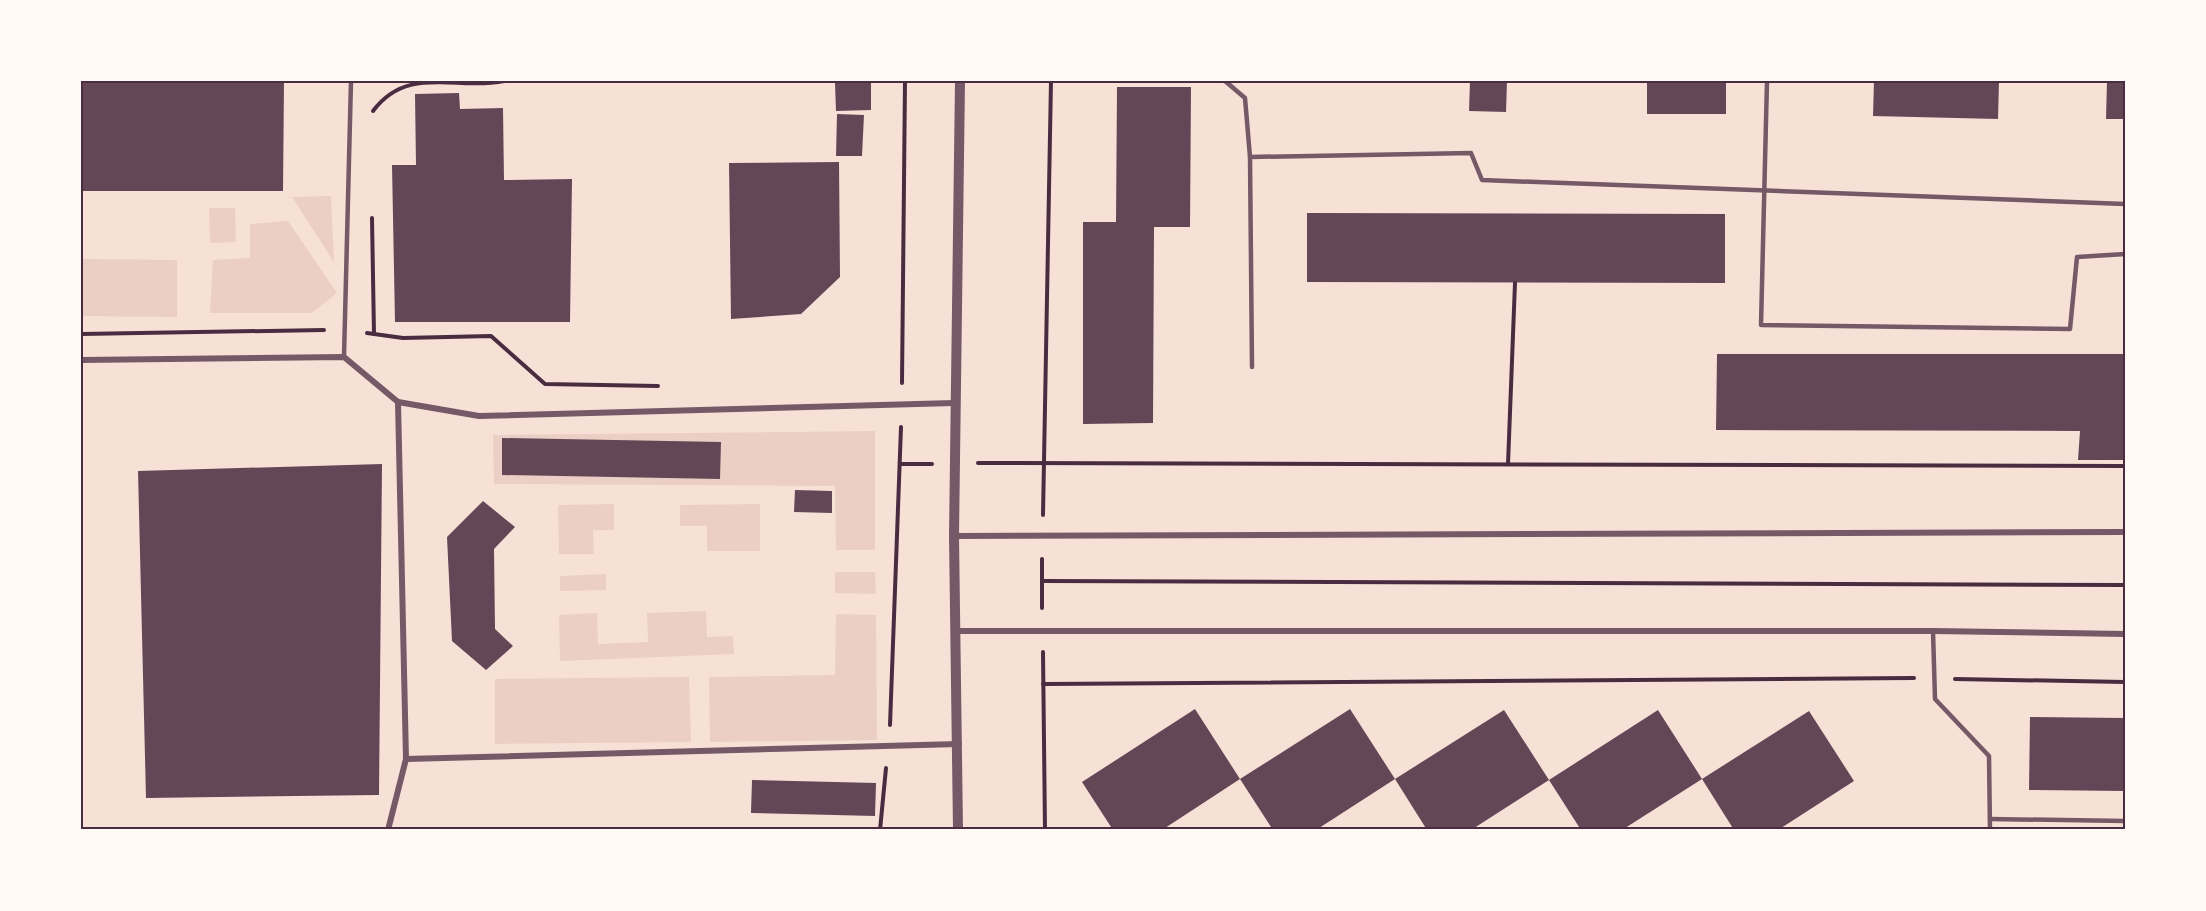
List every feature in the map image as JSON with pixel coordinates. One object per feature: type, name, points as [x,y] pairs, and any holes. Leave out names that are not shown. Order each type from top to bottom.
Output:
[{"type":"street","points":[[958,830],[959,744],[955,631],[954,403],[960,81]]},
{"type":"street","points":[[81,360],[344,357],[398,402],[479,416],[954,403]]},
{"type":"street","points":[[388,830],[406,759],[398,402]]},
{"type":"street","points":[[954,536],[2125,532]]},
{"type":"street","points":[[955,631],[1933,631],[2125,634]]},
{"type":"street","points":[[406,759],[959,744]]},
{"type":"lane","points":[[344,357],[351,81]]},
{"type":"lane","points":[[1225,81],[1245,98],[1250,157],[1252,367]]},
{"type":"lane","points":[[1767,81],[1761,325],[2070,329],[2077,257],[2125,254]]},
{"type":"lane","points":[[1250,157],[1471,153],[1482,180],[2125,204]]},
{"type":"lane","points":[[1933,631],[1935,699],[1989,756],[1990,830]]},
{"type":"lane","points":[[1989,819],[2125,821]]},
{"type":"path","points":[[372,123],[372,111],[383,97],[401,86],[431,82],[504,81]]},
{"type":"path","points":[[880,830],[880,808],[889,746],[900,464],[905,81]]},
{"type":"path","points":[[1045,830],[1042,581],[1051,81]]},
{"type":"path","points":[[372,206],[374,334]]},
{"type":"path","points":[[1508,464],[1515,283]]},
{"type":"path","points":[[81,334],[344,330],[403,338],[491,336],[545,384],[664,386]]},
{"type":"path","points":[[900,464],[2125,466]]},
{"type":"path","points":[[1042,581],[2125,585]]},
{"type":"path","points":[[1043,684],[1934,678],[2125,682]]},
{"type":"shaded area","points":[[331,196],[334,262],[292,197]]},
{"type":"shaded area","points":[[209,208],[235,208],[236,242],[210,243]]},
{"type":"shaded area","points":[[288,221],[337,293],[312,313],[210,313],[213,260],[250,258],[250,224]]},
{"type":"shaded area","points":[[81,259],[177,260],[177,317],[81,316]]},
{"type":"shaded area","points":[[875,431],[875,550],[836,550],[835,486],[494,484],[493,435]]},
{"type":"shaded area","points":[[614,504],[614,530],[593,530],[594,554],[559,554],[558,505]]},
{"type":"shaded area","points":[[760,504],[760,551],[707,551],[707,526],[680,526],[680,505]]},
{"type":"shaded area","points":[[835,572],[875,572],[876,594],[835,593]]},
{"type":"shaded area","points":[[606,574],[606,590],[560,591],[560,576]]},
{"type":"shaded area","points":[[706,611],[707,637],[733,636],[734,654],[560,661],[559,615],[597,613],[598,644],[648,642],[647,613]]},
{"type":"shaded area","points":[[836,614],[876,615],[877,740],[710,742],[709,677],[835,675]]},
{"type":"shaded area","points":[[689,677],[691,742],[495,744],[495,679]]},
{"type":"building","points":[[81,81],[284,81],[283,191],[81,191]]},
{"type":"building","points":[[1470,81],[1507,81],[1506,112],[1469,111]]},
{"type":"building","points":[[1647,81],[1726,81],[1726,114],[1647,114]]},
{"type":"building","points":[[1874,81],[1999,81],[1998,119],[1873,116]]},
{"type":"building","points":[[2107,81],[2125,81],[2125,119],[2106,119]]},
{"type":"building","points":[[835,83],[871,83],[871,110],[836,111]]},
{"type":"building","points":[[1117,87],[1191,87],[1190,227],[1154,227],[1153,423],[1083,424],[1083,222],[1116,222]]},
{"type":"building","points":[[459,93],[460,109],[503,108],[504,180],[572,179],[570,322],[395,322],[392,165],[416,165],[415,94]]},
{"type":"building","points":[[837,114],[864,115],[862,156],[836,156]]},
{"type":"building","points":[[839,162],[840,277],[801,314],[731,319],[729,163]]},
{"type":"building","points":[[1307,213],[1725,214],[1725,283],[1307,282]]},
{"type":"building","points":[[1717,354],[2125,354],[2125,460],[2078,460],[2080,431],[1716,430]]},
{"type":"building","points":[[502,438],[721,442],[720,479],[502,475]]},
{"type":"building","points":[[382,464],[379,795],[146,798],[138,471]]},
{"type":"building","points":[[795,490],[832,491],[832,513],[794,512]]},
{"type":"building","points":[[483,501],[515,527],[494,549],[495,629],[513,646],[486,670],[452,641],[447,537]]},
{"type":"building","points":[[1195,709],[1240,779],[1162,830],[1113,830],[1082,782]]},
{"type":"building","points":[[1350,709],[1395,779],[1316,830],[1273,830],[1240,779]]},
{"type":"building","points":[[1504,710],[1549,780],[1471,830],[1427,830],[1395,779]]},
{"type":"building","points":[[1658,710],[1702,779],[1622,830],[1581,830],[1549,780]]},
{"type":"building","points":[[1809,711],[1854,781],[1778,830],[1734,830],[1702,779]]},
{"type":"building","points":[[2030,717],[2125,718],[2125,791],[2029,790]]},
{"type":"building","points":[[752,780],[876,783],[875,816],[751,813]]}]
